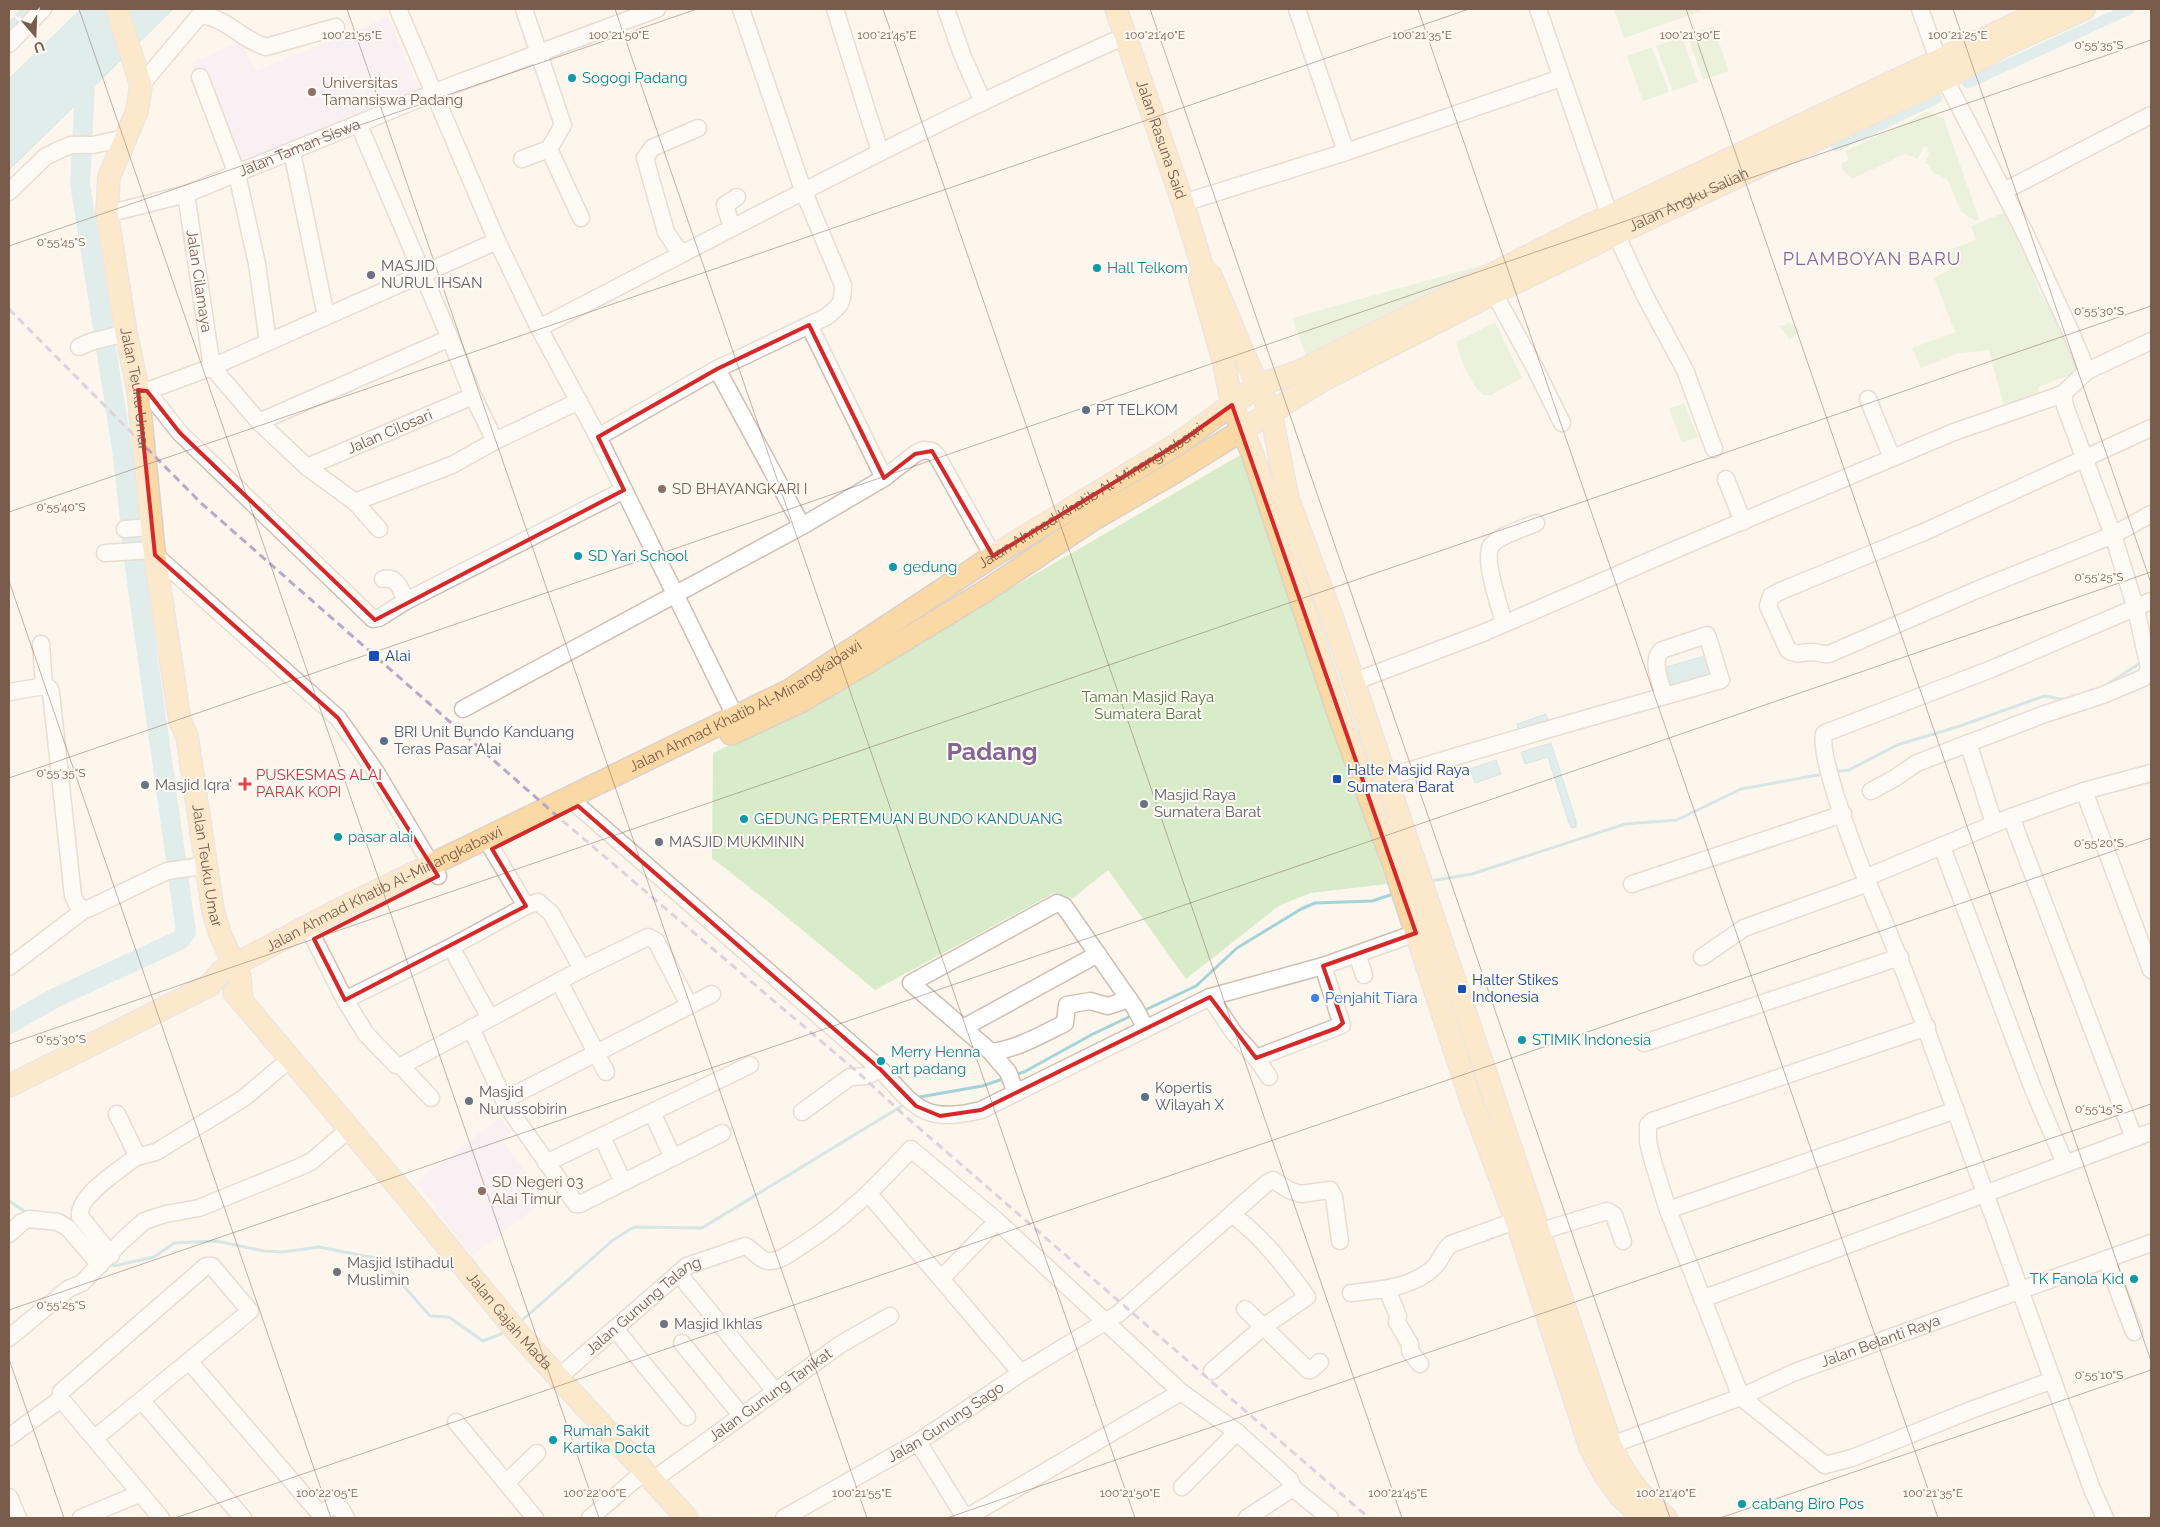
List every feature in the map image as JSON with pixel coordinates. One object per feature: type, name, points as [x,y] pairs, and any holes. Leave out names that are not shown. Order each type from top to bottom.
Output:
[{"type":"main road","points":[[116,9],[138,75]]},
{"type":"main road","name":"Jalan Rasuna Said","points":[[1116,9],[1183,203],[1203,269]]},
{"type":"main road","name":"Jalan Angku Saliah","points":[[1291,386],[1613,225],[1941,69],[2047,9]]},
{"type":"main road","name":"Jalan Angku Saliah","points":[[1941,69],[2003,46],[2084,9]]},
{"type":"main road","name":"Jalan Teuku Umar","points":[[138,75],[137,111],[109,177],[108,214],[121,334],[143,390],[136,528],[151,552],[180,721],[178,737],[190,868],[204,921],[227,977]]},
{"type":"main road","name":"Jalan Angku Saliah","points":[[1291,386],[1494,293],[1613,225]]},
{"type":"main road","points":[[1410,879],[1337,710],[1254,458],[1232,404],[1224,363],[1200,279],[1203,269],[1211,276],[1271,413],[1288,499],[1332,617],[1385,778],[1410,879],[1512,1183],[1515,1221],[1590,1447],[1604,1474],[1619,1496],[1643,1518]]},
{"type":"main road","name":"Jalan Ahmad Khatib Al-Minangkabawi","points":[[435,870],[492,849],[573,802],[802,701],[864,652],[993,556],[1179,443],[1259,385],[1291,386]]},
{"type":"main road","name":"Jalan Ahmad Khatib Al-Minangkabawi","points":[[227,977],[341,916],[573,802],[735,716],[984,592],[1094,520],[1271,413],[1291,386]]},
{"type":"main road","name":"Jalan Teuku Umar","points":[[180,721],[188,736],[213,911],[220,934],[227,977]]},
{"type":"main road","points":[[1418,903],[1416,933],[1472,1104],[1538,1232],[1611,1445],[1620,1466],[1644,1498],[1666,1518]]},
{"type":"main road","name":"Jalan Ahmad Khatib Al-Minangkabawi","points":[[227,977],[314,938],[341,916]]},
{"type":"main road","points":[[9,1086],[227,977]]},
{"type":"main road","name":"Jalan Gajah Mada","points":[[227,977],[242,1002],[513,1326],[687,1518]]},
{"type":"street","points":[[9,44],[43,9]]},
{"type":"street","points":[[398,9],[497,240],[539,328],[598,437],[735,716]]},
{"type":"street","points":[[522,159],[549,149],[563,125],[524,9]]},
{"type":"street","name":"Jalan Taman Siswa","points":[[108,214],[186,194],[434,93],[657,9]]},
{"type":"street","points":[[598,437],[717,369],[809,325],[838,308],[843,300],[843,285],[803,190],[741,9]]},
{"type":"street","points":[[835,9],[880,152]]},
{"type":"street","points":[[946,9],[963,57],[983,102]]},
{"type":"street","points":[[1299,9],[1346,152]]},
{"type":"street","points":[[1538,9],[1613,225],[1645,296],[1684,370],[1714,449]]},
{"type":"street","points":[[1920,9],[1941,69],[2004,191],[2069,328],[2087,371]]},
{"type":"street","points":[[138,75],[203,12],[215,17],[257,44],[266,47],[336,27]]},
{"type":"street","points":[[539,328],[803,190],[983,102],[1125,36]]},
{"type":"street","points":[[200,77],[237,174],[257,264],[268,342]]},
{"type":"street","points":[[1183,203],[1346,152],[1561,78]]},
{"type":"street","points":[[2004,191],[2151,115]]},
{"type":"street","points":[[359,125],[421,274],[450,338],[472,396],[495,441]]},
{"type":"street","points":[[684,253],[676,246],[666,232],[646,158],[652,148],[698,128]]},
{"type":"street","points":[[9,192],[45,157],[71,145],[93,145],[125,138]]},
{"type":"street","points":[[549,149],[581,218]]},
{"type":"street","points":[[292,152],[326,316]]},
{"type":"street","name":"Jalan Cilamaya","points":[[186,194],[212,367]]},
{"type":"street","points":[[732,228],[725,205],[737,197]]},
{"type":"street","points":[[497,240],[212,367],[143,390],[180,433],[373,619],[379,618],[406,601],[624,490]]},
{"type":"street","points":[[1494,293],[1536,370],[1562,423]]},
{"type":"street","points":[[809,325],[884,478]]},
{"type":"street","points":[[84,344],[121,334]]},
{"type":"street","points":[[259,422],[450,338]]},
{"type":"street","points":[[1353,682],[1462,642],[1954,432],[2063,394],[2087,371],[2151,341]]},
{"type":"street","points":[[212,367],[259,422],[307,467],[355,502],[371,526]]},
{"type":"street","points":[[717,369],[802,526]]},
{"type":"street","points":[[1871,791],[1896,778],[1917,763],[1968,742],[2103,695],[2140,680],[2148,672],[2136,609],[2113,535],[2065,406],[2063,394]]},
{"type":"street","name":"Jalan Cilosari","points":[[307,467],[472,396]]},
{"type":"street","points":[[1868,399],[1892,458]]},
{"type":"street","points":[[355,502],[452,465],[495,441],[579,401]]},
{"type":"street","points":[[2151,428],[2085,460],[1924,532],[1783,590],[1771,596],[1768,606],[1788,650],[1800,655],[1814,652],[1822,655],[1829,654],[1974,591],[2113,535],[2151,514]]},
{"type":"street","points":[[463,709],[802,526],[884,478],[914,454],[923,450],[932,451],[937,456],[993,556]]},
{"type":"street","points":[[1726,479],[1743,522]]},
{"type":"street","points":[[1504,623],[1489,564],[1489,552],[1491,546],[1498,540],[1536,523]]},
{"type":"street","points":[[105,553],[151,552],[338,718],[376,772],[435,870]]},
{"type":"street","points":[[384,579],[390,578],[395,580],[406,601]]},
{"type":"street","points":[[2105,1518],[2092,1489],[2020,1291],[1927,1027],[1900,957],[1866,881],[1828,768],[1823,740],[1824,734],[1828,732],[1994,668],[2151,602]]},
{"type":"street","points":[[41,644],[44,686]]},
{"type":"street","points":[[9,692],[44,686],[49,688],[51,692],[73,896],[77,904],[84,910]]},
{"type":"street","points":[[1385,778],[1664,696]]},
{"type":"street","points":[[1968,742],[1994,823]]},
{"type":"street","points":[[1702,958],[1744,928],[1866,881],[1994,823],[2084,791],[2151,773]]},
{"type":"street","points":[[2084,791],[2151,970]]},
{"type":"street","points":[[573,802],[880,1069],[910,1101],[940,1116],[960,1115],[981,1110],[1012,1083],[1137,1013],[1323,966],[1416,933]]},
{"type":"street","points":[[1632,884],[1843,814]]},
{"type":"street","points":[[2011,817],[2134,1138]]},
{"type":"street","points":[[1942,847],[2033,1089],[2065,1163]]},
{"type":"street","points":[[492,849],[526,906]]},
{"type":"street","points":[[9,967],[84,910],[167,871],[190,868]]},
{"type":"street","points":[[345,1000],[451,947],[526,906],[538,902],[551,913],[582,969]]},
{"type":"street","points":[[1012,1083],[991,1052],[911,983],[1057,903],[1064,906],[1137,1013]]},
{"type":"street","points":[[401,1066],[559,981],[648,937],[656,941],[689,1005]]},
{"type":"street","points":[[314,938],[345,1000],[366,1034],[396,1065],[401,1066],[431,1098]]},
{"type":"street","points":[[451,947],[490,1018]]},
{"type":"street","points":[[963,1028],[1098,954]]},
{"type":"street","points":[[1356,954],[1364,975]]},
{"type":"street","points":[[1644,1043],[1900,957]]},
{"type":"street","points":[[1256,1058],[1342,1025],[1323,966]]},
{"type":"street","points":[[559,981],[606,1072]]},
{"type":"street","points":[[504,1100],[712,994]]},
{"type":"street","points":[[1210,996],[1234,1033],[1256,1058],[1269,1077]]},
{"type":"street","points":[[991,1052],[1004,1050],[1027,1042],[1065,1023],[1067,1005],[1090,1001],[1137,1013]]},
{"type":"street","points":[[1927,1027],[1652,1121],[1648,1125],[1648,1142],[1652,1162],[1668,1210],[1741,1398],[1825,1466],[1852,1458],[1971,1410],[2053,1380]]},
{"type":"street","points":[[471,1028],[504,1100],[576,1204],[580,1204],[672,1156],[722,1133]]},
{"type":"street","points":[[106,1260],[80,1216],[80,1207],[100,1184],[136,1157],[156,1152],[244,1098],[290,1059]]},
{"type":"street","points":[[546,1163],[750,1065]]},
{"type":"street","points":[[802,1112],[850,1077],[867,1076],[880,1069]]},
{"type":"street","points":[[1668,1210],[1956,1110]]},
{"type":"street","points":[[652,1112],[672,1156]]},
{"type":"street","points":[[117,1114],[136,1153],[136,1157]]},
{"type":"street","points":[[9,1338],[68,1289],[82,1283],[106,1260],[120,1242],[144,1221],[166,1214],[199,1208],[302,1166],[312,1161],[348,1130]]},
{"type":"street","points":[[1702,1299],[2151,1132]]},
{"type":"street","points":[[602,1137],[623,1182]]},
{"type":"street","points":[[1021,1372],[869,1194],[911,1149],[997,1221],[1181,1392],[1237,1432],[1290,1480],[1293,1488],[1330,1518]]},
{"type":"street","name":"Jalan Gunung Sago","points":[[784,1518],[918,1442],[1021,1372],[1132,1303],[1267,1183],[1273,1180],[1289,1190],[1301,1194],[1327,1188],[1334,1197],[1340,1240]]},
{"type":"street","name":"Jalan Gunung Talang","points":[[559,1377],[616,1330],[678,1273],[695,1262],[745,1246],[752,1249],[764,1260],[772,1261],[782,1257],[827,1229],[869,1194]]},
{"type":"street","points":[[1538,1232],[1607,1211],[1614,1215],[1623,1241]]},
{"type":"street","points":[[1212,1371],[1263,1327],[1307,1297],[1284,1264],[1255,1232],[1233,1214]]},
{"type":"street","points":[[9,1234],[28,1219],[58,1222],[68,1228],[106,1260]]},
{"type":"street","points":[[942,1278],[997,1221]]},
{"type":"street","points":[[1351,1293],[1388,1289],[1426,1273],[1436,1265],[1445,1248],[1451,1244],[1515,1221]]},
{"type":"street","name":"Jalan Belanti Raya","points":[[1611,1445],[1741,1398],[1795,1372],[2151,1242]]},
{"type":"street","points":[[2106,1259],[2134,1332]]},
{"type":"street","points":[[95,1438],[250,1311],[209,1265],[61,1392],[61,1399],[161,1518]]},
{"type":"street","points":[[678,1273],[775,1391]]},
{"type":"street","points":[[1388,1289],[1398,1316],[1397,1322],[1410,1344],[1410,1351],[1420,1364]]},
{"type":"street","points":[[1245,1309],[1308,1370],[1311,1370],[1320,1362]]},
{"type":"street","name":"Jalan Gunung Tanikat","points":[[590,1518],[841,1344],[890,1316]]},
{"type":"street","points":[[616,1330],[687,1417]]},
{"type":"street","points":[[682,1343],[741,1415]]},
{"type":"street","points":[[189,1361],[317,1516],[335,1505],[341,1508],[346,1518]]},
{"type":"street","points":[[918,1442],[965,1518],[1181,1392]]},
{"type":"street","points":[[9,1437],[61,1399]]},
{"type":"street","points":[[142,1401],[243,1518]]},
{"type":"street","points":[[456,1422],[535,1518]]},
{"type":"street","points":[[1182,1487],[1237,1432]]},
{"type":"street","points":[[507,1482],[537,1454]]},
{"type":"street","points":[[1247,1518],[1293,1488]]},
{"type":"street","points":[[81,1518],[139,1494]]},
{"type":"street","points":[[9,1497],[18,1518]]},
{"type":"highlighted area","points":[[809,325],[884,478],[915,454],[932,451],[993,556],[1179,443],[1232,405],[1416,933],[1323,966],[1343,1023],[1337,1028],[1256,1058],[1210,997],[981,1110],[940,1116],[916,1106],[880,1069],[578,806],[492,849],[526,906],[345,1000],[314,939],[438,876],[338,718],[155,555],[138,390],[147,391],[180,433],[375,620],[624,490],[598,437],[717,369]]},
{"type":"shaded area","name":"Universitas Tamansiswa Padang","points":[[388,17],[419,94],[237,168],[201,82],[191,63],[241,41],[255,71]]},
{"type":"shaded area","name":"SD Negeri 03 Alai Timur","points":[[500,1118],[511,1132],[501,1139],[547,1199],[472,1256],[416,1182]]},
{"type":"green space","points":[[1614,9],[1701,9],[1702,11],[1624,38]]},
{"type":"green space","points":[[1713,26],[1729,71],[1703,80],[1687,35]]},
{"type":"green space","points":[[1682,37],[1698,82],[1673,91],[1656,46]]},
{"type":"green space","points":[[1652,47],[1669,92],[1643,101],[1627,56]]},
{"type":"green space","points":[[1928,112],[1944,119],[1979,219],[1975,221],[1961,212],[1947,179],[1932,172],[1930,165],[1925,163],[1929,153],[1927,151],[1928,148],[1924,146],[1918,159],[1905,154],[1852,179],[1842,169],[1841,163],[1849,160],[1845,151]]},
{"type":"green space","points":[[2003,213],[2017,229],[2040,292],[2063,321],[2081,366],[2070,384],[2067,376],[2038,387],[2040,394],[2004,407],[1989,350],[1956,354],[1921,368],[1912,348],[1955,332],[1934,278],[1950,269],[1944,252],[1976,240],[1971,226]]},
{"type":"green space","points":[[1515,256],[1308,360],[1292,318]]},
{"type":"green space","points":[[1495,322],[1522,378],[1491,395],[1483,395],[1470,377],[1456,342]]},
{"type":"green space","points":[[1790,323],[1800,330],[1790,340],[1779,326]]},
{"type":"green space","points":[[1684,403],[1698,437],[1682,443],[1669,409]]},
{"type":"green space","name":"Taman Masjid Raya Sumatera Barat","points":[[1242,454],[1387,884],[1311,893],[1280,905],[1186,979],[1108,870],[1072,899],[1054,893],[875,990],[712,858],[713,753],[800,711]]},
{"type":"water","points":[[81,9],[173,9],[9,170],[9,79]]},
{"type":"water","points":[[1704,656],[1712,681],[1671,694],[1663,668]]},
{"type":"water","points":[[1546,714],[1550,725],[1520,735],[1517,724]]},
{"type":"water","points":[[1551,743],[1576,821],[1576,827],[1572,828],[1569,823],[1548,757],[1525,764],[1521,752]]},
{"type":"water","points":[[1496,760],[1501,774],[1475,783],[1470,769]]},
{"type":"waterway","points":[[9,29],[29,9]]},
{"type":"waterway","points":[[1968,83],[2129,9]]},
{"type":"waterway","points":[[9,1024],[55,998],[180,940],[186,932],[135,567],[123,456],[80,183],[86,70]]},
{"type":"waterway","points":[[1836,146],[1937,98]]},
{"type":"waterway","points":[[2103,687],[2142,662]]},
{"type":"waterway","points":[[1835,772],[1849,770],[1897,745],[1960,726],[2044,696],[2067,700]]},
{"type":"waterway","points":[[1430,881],[1472,874],[1625,824],[1677,820],[1741,789],[1824,774]]},
{"type":"waterway","points":[[1143,1011],[1196,986],[1237,948],[1301,909],[1315,903],[1372,901],[1396,893]]},
{"type":"waterway","points":[[1014,1075],[1024,1072],[1091,1035],[1133,1015]]},
{"type":"waterway","points":[[914,1098],[982,1086],[1006,1078]]},
{"type":"waterway","points":[[519,1323],[613,1240],[634,1227],[702,1228],[905,1104]]},
{"type":"waterway","points":[[9,1201],[27,1213]]},
{"type":"waterway","points":[[109,1260],[114,1266],[154,1257],[174,1243],[216,1241],[264,1251],[283,1252],[319,1247],[380,1259],[430,1316],[449,1317],[483,1341],[508,1331]]},
{"type":"railway","points":[[9,309],[201,503],[557,816],[862,1076],[904,1115],[1369,1518]]},
{"type":"place","name":"Sogogi Padang","points":[[572,78]]},
{"type":"place","name":"Universitas Tamansiswa Padang","points":[[312,92]]},
{"type":"place","name":"Hall Telkom","points":[[1097,268]]},
{"type":"place","name":"MASJID NURUL IHSAN","points":[[371,275]]},
{"type":"place","name":"PT TELKOM","points":[[1086,410]]},
{"type":"place","name":"SD BHAYANGKARI I","points":[[662,489]]},
{"type":"place","name":"SD Yari School","points":[[578,556]]},
{"type":"place","name":"gedung","points":[[893,567]]},
{"type":"place","name":"Alai","points":[[374,656]]},
{"type":"place","name":"BRI Unit Bundo Kanduang Teras Pasar Alai","points":[[384,741]]},
{"type":"place","name":"Halte Masjid Raya Sumatera Barat","points":[[1337,779]]},
{"type":"place","name":"PUSKESMAS ALAI PARAK KOPI","points":[[245,784]]},
{"type":"place","name":"Masjid Iqra'","points":[[145,785]]},
{"type":"place","name":"Masjid Raya Sumatera Barat","points":[[1144,804]]},
{"type":"place","name":"GEDUNG PERTEMUAN BUNDO KANDUANG","points":[[744,819]]},
{"type":"place","name":"pasar alai","points":[[338,837]]},
{"type":"place","name":"MASJID MUKMININ","points":[[659,842]]},
{"type":"place","name":"Halter Stikes Indonesia","points":[[1462,989]]},
{"type":"place","name":"Penjahit Tiara","points":[[1315,998]]},
{"type":"place","name":"STIMIK Indonesia","points":[[1522,1040]]},
{"type":"place","name":"Merry Henna art padang","points":[[881,1061]]},
{"type":"place","name":"Kopertis Wilayah X","points":[[1145,1097]]},
{"type":"place","name":"Masjid Nurussobirin","points":[[469,1101]]},
{"type":"place","name":"SD Negeri 03 Alai Timur","points":[[482,1191]]},
{"type":"place","name":"Masjid Istihadul Muslimin","points":[[337,1272]]},
{"type":"place","name":"TK Fanola Kid","points":[[2134,1279]]},
{"type":"place","name":"Masjid Ikhlas","points":[[664,1324]]},
{"type":"place","name":"Rumah Sakit Kartika Docta","points":[[553,1440]]},
{"type":"place","name":"cabang Biro Pos","points":[[1742,1504]]},
{"type":"district","name":"PLAMBOYAN BARU","points":[[1872,258]]},
{"type":"district","name":"Padang","points":[[992,751]]}]
